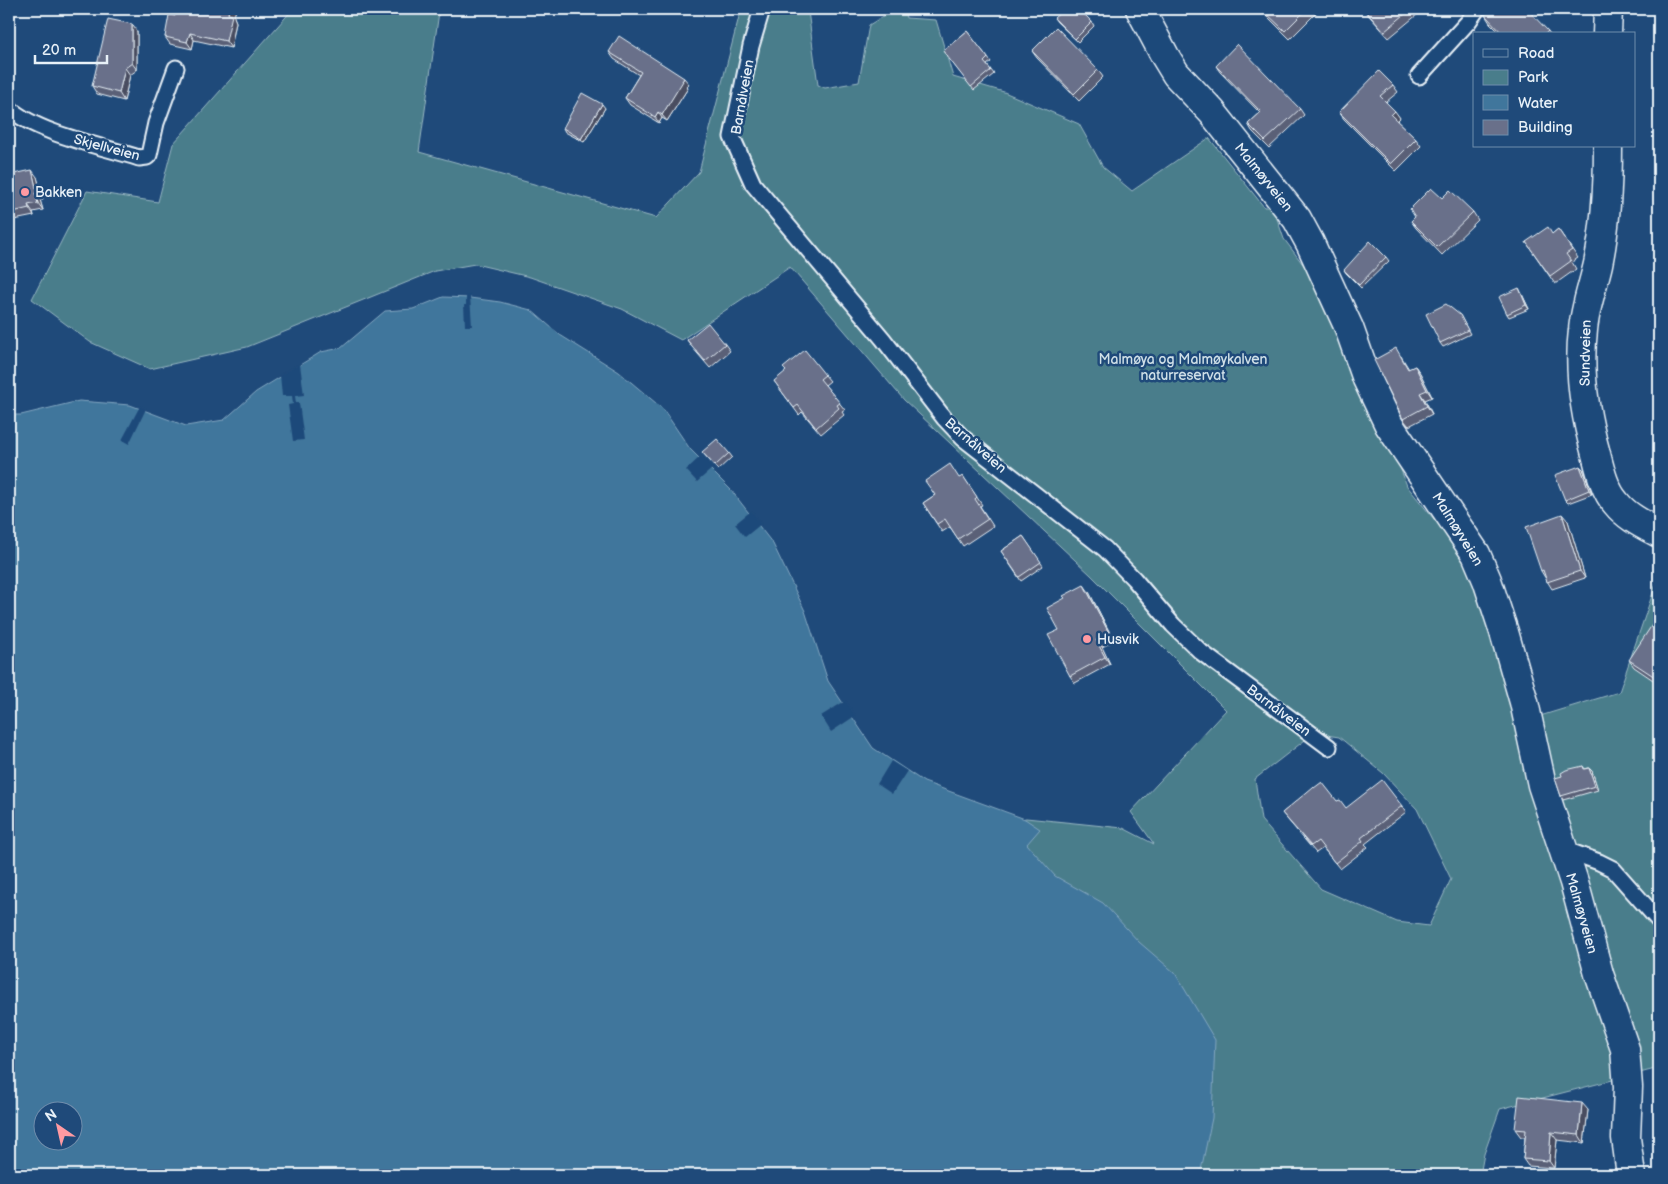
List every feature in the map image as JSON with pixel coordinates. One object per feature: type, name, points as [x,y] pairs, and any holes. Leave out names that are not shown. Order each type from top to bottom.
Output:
[{"type":"street","name":"Malmøyveien","points":[[1140,9],[1176,74],[1212,112],[1297,219],[1345,320],[1367,379],[1389,425],[1476,554],[1491,590],[1504,632],[1524,702],[1542,785],[1563,849],[1599,974],[1625,1049],[1628,1087],[1626,1138],[1631,1175]]},
{"type":"street","points":[[1607,32],[1608,9]]},
{"type":"street","name":"Sundveien","points":[[1608,148],[1606,206],[1598,262],[1582,331],[1582,384],[1593,446],[1602,475],[1614,502],[1627,515],[1659,533]]},
{"type":"lane","name":"Barnålveien","points":[[762,9],[751,46],[732,137],[753,184],[883,339],[944,418],[963,438],[1105,549],[1134,579],[1173,625],[1201,652],[1329,747]]},
{"type":"lane","points":[[1419,76],[1468,22],[1477,9]]},
{"type":"lane","name":"Skjellveien","points":[[9,108],[29,121],[64,135],[139,158],[147,157],[156,123],[176,68]]},
{"type":"lane","points":[[1563,849],[1599,862],[1612,869],[1659,921]]},
{"type":"green space","name":"Malmøya og Malmøykalven naturreservat","points":[[293,9],[414,9],[439,12],[419,152],[656,218],[699,172],[741,9],[807,9],[818,85],[825,88],[859,82],[869,25],[895,9],[904,9],[906,18],[936,20],[953,77],[1004,92],[1079,124],[1103,167],[1132,191],[1209,138],[1264,207],[1273,207],[1284,239],[1314,279],[1398,462],[1407,486],[1464,556],[1482,602],[1517,723],[1619,692],[1659,575],[1659,1068],[1500,1109],[1484,1154],[1480,1175],[893,1175],[1021,819],[1123,828],[1154,844],[1131,812],[1226,710],[1091,575],[904,400],[790,267],[681,340],[622,309],[530,277],[475,264],[435,271],[247,347],[150,369],[90,342],[32,299],[87,191],[158,202],[173,144]],"holes":[[[1314,733],[1339,737],[1383,773],[1417,809],[1451,879],[1429,926],[1397,922],[1321,889],[1261,820],[1255,779]]]},
{"type":"water","points":[[443,297],[500,302],[531,310],[560,335],[619,372],[663,409],[690,449],[731,490],[773,544],[805,611],[828,681],[873,748],[924,782],[1025,819],[1040,829],[1027,844],[1055,876],[1103,903],[1139,942],[1175,973],[1215,1040],[1212,1118],[1200,1175],[9,1175],[9,415],[21,415],[79,401],[130,405],[186,426],[224,420],[256,392],[321,352],[341,348],[385,311],[413,309]]},
{"type":"pier","points":[[466,295],[470,295],[472,326],[465,326],[464,305],[466,305]]},
{"type":"pier","points":[[300,364],[304,395],[295,396],[296,403],[299,403],[304,440],[293,441],[288,405],[293,404],[292,396],[282,396],[280,375]]},
{"type":"pier","points":[[140,406],[146,409],[129,444],[122,440]]},
{"type":"pier","points":[[701,456],[713,468],[697,482],[686,470]]},
{"type":"pier","points":[[751,511],[761,524],[745,537],[735,524]]},
{"type":"pier","points":[[845,701],[855,716],[831,732],[821,716]]},
{"type":"pier","points":[[891,761],[907,771],[892,794],[877,784]]},
{"type":"building","points":[[177,9],[229,9],[228,14],[232,15],[226,41],[190,33],[187,42],[165,37],[169,15],[175,16]]},
{"type":"building","points":[[1064,9],[1079,9],[1092,22],[1075,39],[1054,18]]},
{"type":"building","points":[[1262,9],[1307,9],[1285,31]]},
{"type":"building","points":[[1364,9],[1411,9],[1384,32]]},
{"type":"building","points":[[1492,9],[1527,9],[1548,31],[1501,32],[1485,15]]},
{"type":"building","points":[[108,19],[132,24],[132,63],[125,68],[119,93],[92,86]]},
{"type":"building","points":[[1056,27],[1098,70],[1074,94],[1032,51]]},
{"type":"building","points":[[967,31],[988,58],[984,62],[991,70],[971,87],[943,51]]},
{"type":"building","points":[[619,36],[684,78],[662,115],[658,112],[655,117],[625,98],[641,72],[609,52]]},
{"type":"building","points":[[1237,44],[1300,109],[1265,141],[1248,124],[1261,112],[1216,66]]},
{"type":"building","points":[[1379,71],[1393,85],[1380,96],[1395,111],[1391,115],[1416,139],[1391,164],[1339,112]]},
{"type":"building","points":[[582,93],[602,104],[581,139],[563,128]]},
{"type":"building","name":"Bakken","points":[[32,170],[38,203],[28,205],[29,208],[9,213],[9,175]]},
{"type":"building","points":[[1431,188],[1442,198],[1450,190],[1473,212],[1437,247],[1411,221],[1415,217],[1410,209]]},
{"type":"building","points":[[1548,227],[1552,234],[1558,229],[1572,250],[1566,254],[1571,261],[1550,276],[1526,242]]},
{"type":"building","points":[[1370,241],[1386,257],[1359,285],[1344,270]]},
{"type":"building","points":[[1519,288],[1526,305],[1507,314],[1499,297]]},
{"type":"building","points":[[1446,304],[1460,315],[1468,330],[1440,343],[1426,314]]},
{"type":"building","points":[[708,323],[725,344],[705,361],[687,340]]},
{"type":"building","points":[[1396,348],[1408,369],[1415,366],[1427,390],[1420,393],[1427,406],[1403,419],[1374,360]]},
{"type":"building","points":[[805,350],[825,375],[820,379],[840,403],[837,405],[839,408],[816,428],[798,405],[794,408],[774,381],[786,371],[783,368]]},
{"type":"building","points":[[717,439],[729,453],[715,466],[702,452]]},
{"type":"building","points":[[950,464],[959,478],[963,476],[977,497],[975,499],[988,519],[958,539],[945,519],[937,524],[923,503],[935,495],[925,481]]},
{"type":"building","points":[[1580,466],[1589,490],[1565,500],[1555,475]]},
{"type":"building","points":[[1562,514],[1580,571],[1547,582],[1543,570],[1541,571],[1526,527]]},
{"type":"building","points":[[1023,536],[1041,562],[1019,577],[1001,551]]},
{"type":"building","name":"Husvik","points":[[1084,585],[1109,633],[1096,640],[1105,657],[1070,676],[1048,635],[1059,630],[1047,608],[1065,598],[1063,596]]},
{"type":"building","points":[[1652,625],[1659,630],[1658,679],[1629,660]]},
{"type":"building","points":[[1583,766],[1584,769],[1589,768],[1595,786],[1561,796],[1555,778],[1562,776],[1561,773],[1566,770]]},
{"type":"building","points":[[1382,780],[1402,806],[1361,838],[1363,841],[1335,863],[1318,841],[1311,846],[1282,813],[1313,787],[1322,782],[1337,801],[1340,800],[1346,808]]},
{"type":"building","points":[[1519,1096],[1582,1103],[1579,1135],[1551,1132],[1549,1161],[1523,1159],[1526,1130],[1515,1129]]},
{"type":"place","name":"Bakken","points":[[25,192]]},
{"type":"place","name":"Husvik","points":[[1087,639]]}]
